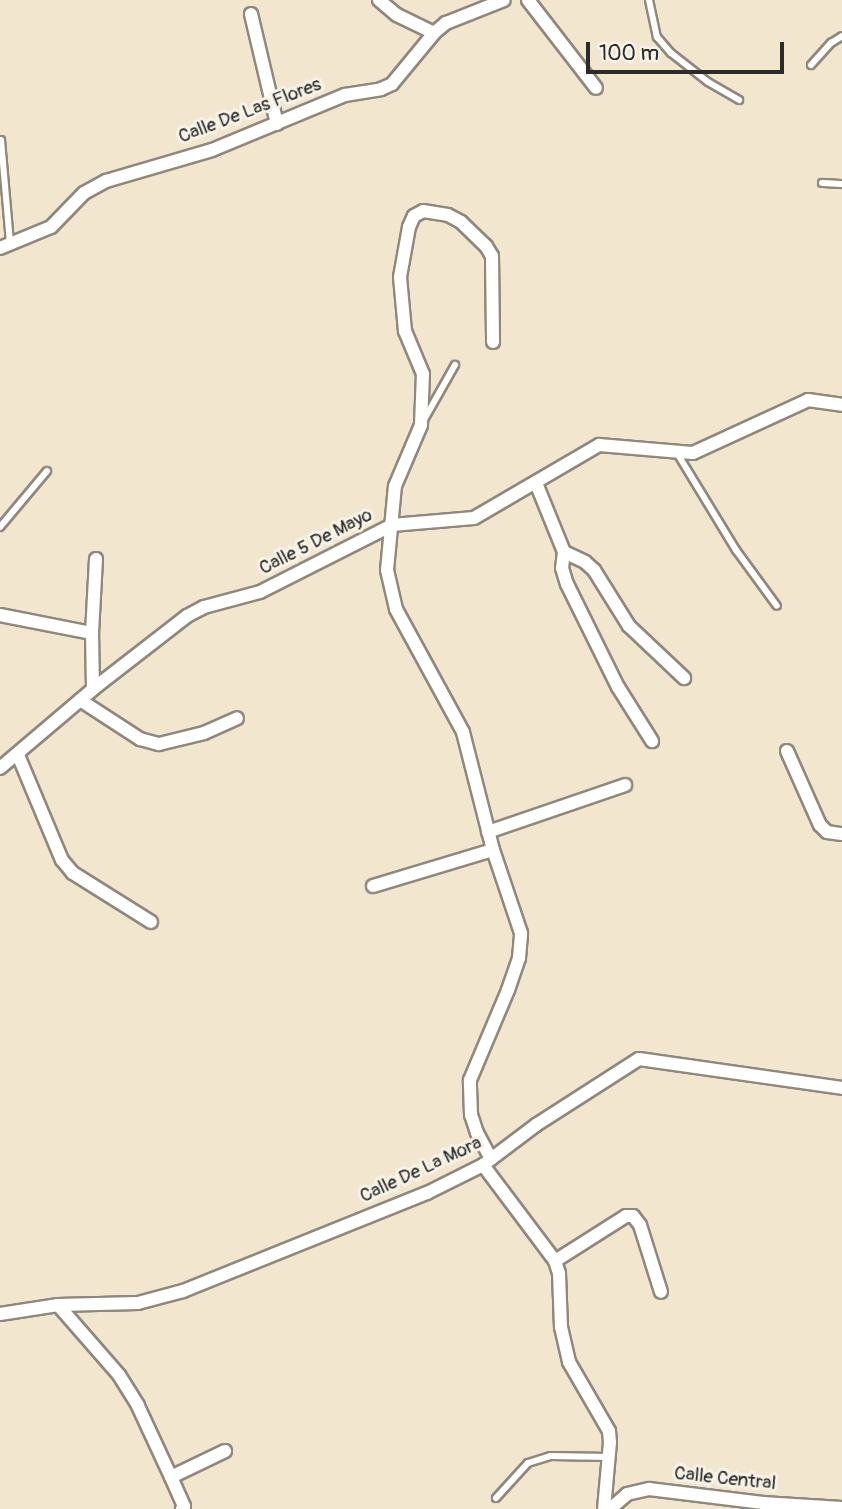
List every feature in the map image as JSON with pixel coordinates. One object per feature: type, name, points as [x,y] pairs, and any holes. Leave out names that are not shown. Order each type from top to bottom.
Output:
[{"type":"street","points":[[379,0],[397,15],[434,33]]},
{"type":"street","name":"Calle De Las Flores","points":[[5,246],[51,227],[84,193],[106,181],[212,150],[345,94],[381,89],[392,84],[434,33],[446,23],[504,0]]},
{"type":"street","points":[[528,0],[596,88]]},
{"type":"street","points":[[251,14],[277,124]]},
{"type":"street","points":[[493,342],[494,268],[486,246],[461,222],[448,215],[423,211],[414,216],[401,262],[400,277],[405,331],[422,374],[421,425],[395,486],[387,570],[390,590],[410,635],[442,688],[463,732],[493,850],[522,942],[508,990],[470,1080],[471,1115],[487,1162],[555,1261],[559,1273],[561,1326],[569,1362],[582,1390],[604,1421],[610,1442],[604,1509]]},
{"type":"street","name":"Calle 5 De Mayo","points":[[0,767],[18,755],[93,689],[187,616],[204,607],[260,592],[392,525],[474,518],[599,445],[613,444],[677,453],[706,448],[808,400],[842,405]]},
{"type":"street","points":[[536,483],[564,552],[562,568],[567,584],[618,687],[652,741]]},
{"type":"street","points":[[564,552],[585,562],[594,570],[629,626],[684,678]]},
{"type":"street","points":[[93,689],[92,633],[96,559]]},
{"type":"street","points":[[0,615],[92,633]]},
{"type":"street","points":[[80,700],[140,739],[159,744],[204,733],[237,718]]},
{"type":"street","points":[[787,751],[820,825],[827,832],[842,834]]},
{"type":"street","points":[[18,755],[62,860],[74,873],[151,922]]},
{"type":"street","points":[[488,832],[625,785]]},
{"type":"street","points":[[373,886],[493,850]]},
{"type":"street","name":"Calle De La Mora","points":[[0,1314],[58,1305],[138,1303],[183,1291],[426,1193],[487,1162],[536,1125],[639,1059],[842,1088]]},
{"type":"street","points":[[555,1261],[626,1216],[633,1216],[640,1225],[661,1292]]},
{"type":"street","points":[[58,1305],[119,1376],[138,1406],[150,1437],[172,1477],[184,1506],[182,1509]]},
{"type":"street","points":[[172,1477],[225,1451]]},
{"type":"street","name":"Calle Central","points":[[610,1509],[626,1494],[638,1490],[763,1506],[842,1508]]},
{"type":"lane","points":[[649,0],[657,37],[664,45],[708,82],[739,100]]},
{"type":"lane","points":[[811,65],[831,43],[842,36]]},
{"type":"lane","points":[[1,140],[5,246]]},
{"type":"lane","points":[[822,183],[842,184]]},
{"type":"lane","points":[[421,425],[454,365]]},
{"type":"lane","points":[[677,453],[736,550],[777,606]]},
{"type":"lane","points":[[0,527],[47,471]]},
{"type":"lane","points":[[496,1498],[528,1463],[551,1456],[609,1457]]}]
